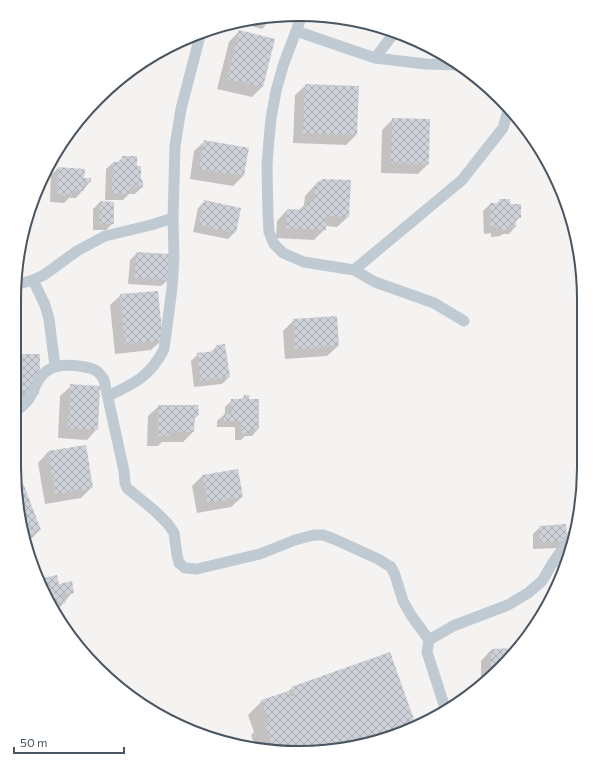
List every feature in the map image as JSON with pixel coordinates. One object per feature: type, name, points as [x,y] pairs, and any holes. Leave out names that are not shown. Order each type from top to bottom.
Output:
[{"type":"street","points":[[300,21],[283,66],[271,118],[268,139],[267,166],[269,232],[274,244],[283,253],[304,262],[354,270],[375,282],[434,302],[464,321]]},
{"type":"street","points":[[296,31],[375,58],[426,64],[448,65]]},
{"type":"street","points":[[375,58],[391,37]]},
{"type":"street","points":[[108,396],[139,380],[153,367],[164,349],[172,288],[174,258],[173,218],[175,146],[181,109],[199,40]]},
{"type":"street","points":[[354,270],[462,180],[503,128],[507,115]]},
{"type":"street","points":[[22,283],[44,275],[77,251],[105,236],[173,218]]},
{"type":"street","points":[[33,280],[45,306],[55,366]]},
{"type":"street","points":[[21,407],[28,401],[42,375],[47,370],[55,366],[70,365],[97,370],[104,380],[127,488],[168,524],[174,533],[177,555],[180,563],[186,568],[197,568],[260,554],[295,540],[314,535],[323,535],[361,550],[391,567],[403,601],[429,640],[427,652],[444,705]]},
{"type":"street","points":[[429,640],[453,626],[508,605],[528,593],[542,581],[567,543]]},
{"type":"building","points":[[239,30],[275,39],[263,87],[227,79]]},
{"type":"building","points":[[305,84],[359,86],[357,135],[303,133]]},
{"type":"building","points":[[392,118],[430,119],[429,164],[391,163]]},
{"type":"building","points":[[204,140],[249,148],[244,176],[199,169]]},
{"type":"building","points":[[122,156],[137,156],[137,166],[141,166],[143,188],[131,187],[131,194],[112,193],[113,162],[122,162]]},
{"type":"building","points":[[58,167],[85,169],[84,178],[91,178],[91,182],[84,182],[84,191],[72,191],[72,196],[57,195]]},
{"type":"building","points":[[322,179],[351,180],[349,217],[326,216],[326,230],[286,228],[287,209],[306,210],[306,202],[314,202],[315,184]]},
{"type":"building","points":[[499,199],[510,199],[510,204],[521,204],[521,218],[516,218],[516,227],[508,227],[508,230],[498,230],[498,227],[490,227],[490,203],[499,203]]},
{"type":"building","points":[[204,200],[241,208],[236,233],[199,225]]},
{"type":"building","points":[[100,201],[114,202],[114,224],[99,223]]},
{"type":"building","points":[[136,252],[170,254],[169,280],[135,278]]},
{"type":"building","points":[[158,291],[163,340],[125,344],[120,294]]},
{"type":"building","points":[[337,316],[339,346],[295,349],[293,319]]},
{"type":"building","points":[[225,344],[230,377],[201,381],[197,353],[217,351],[216,345]]},
{"type":"building","points":[[21,354],[40,354],[39,394],[21,394]]},
{"type":"building","points":[[70,384],[100,386],[98,430],[68,428]]},
{"type":"building","points":[[244,395],[250,395],[249,399],[259,399],[259,429],[249,430],[249,433],[241,434],[241,421],[224,421],[224,413],[232,413],[231,399],[244,399]]},
{"type":"building","points":[[158,405],[198,405],[199,415],[195,416],[194,432],[171,431],[169,436],[157,436]]},
{"type":"building","points":[[86,445],[93,488],[55,494],[48,451]]},
{"type":"building","points":[[238,469],[243,497],[207,503],[202,475]]},
{"type":"building","points":[[22,483],[41,530],[29,535],[23,504]]},
{"type":"building","points":[[566,524],[567,541],[540,543],[539,526]]},
{"type":"building","points":[[57,575],[59,584],[72,581],[74,593],[61,595],[66,603],[57,605],[44,578]]},
{"type":"building","points":[[510,648],[491,669],[491,649]]},
{"type":"building","points":[[390,652],[414,721],[371,737],[353,741],[335,744],[299,746],[272,745],[264,721],[269,721],[261,700],[289,691],[291,697],[294,696],[291,687]]}]
